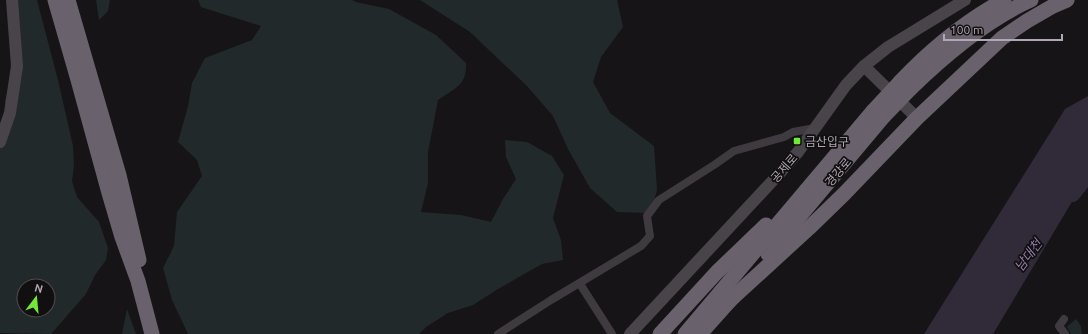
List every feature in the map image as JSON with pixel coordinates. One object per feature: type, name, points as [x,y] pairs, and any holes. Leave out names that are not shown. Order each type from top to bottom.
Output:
[{"type":"highway","points":[[54,0],[85,103],[122,238],[138,282],[152,334]]},
{"type":"highway","points":[[68,0],[119,175],[137,253],[161,334]]},
{"type":"highway","name":"경강로","points":[[686,334],[826,166],[905,86],[967,40],[1031,0]]},
{"type":"highway","points":[[727,303],[844,194],[917,118],[1002,38],[1027,21],[1067,0]]},
{"type":"highway","name":"경강로","points":[[905,86],[923,58],[962,25],[1000,1]]},
{"type":"highway","name":"경강로","points":[[701,334],[879,113]]},
{"type":"highway","points":[[660,334],[717,272],[826,166]]},
{"type":"street","points":[[0,142],[10,113],[17,66],[12,0]]},
{"type":"street","name":"공제로","points":[[630,334],[778,175],[798,152],[846,85],[864,66],[888,47],[965,0]]},
{"type":"street","points":[[864,66],[917,118]]},
{"type":"street","points":[[498,334],[641,246],[650,236],[647,216],[659,200],[734,151],[784,137],[793,132],[815,128]]},
{"type":"street","points":[[580,284],[612,334]]},
{"type":"street","points":[[1064,319],[1059,326],[1065,334]]},
{"type":"shaded area","points":[[13,0],[37,0],[58,80],[73,146],[74,165],[72,181],[77,197],[99,222],[108,248],[106,260],[95,275],[86,294],[51,334],[0,333],[0,139],[5,120],[5,101],[14,61]]},
{"type":"shaded area","points":[[96,0],[110,0],[108,11],[99,20]]},
{"type":"shaded area","points":[[198,0],[352,0],[389,9],[436,35],[466,63],[466,71],[459,86],[438,100],[428,152],[428,183],[421,212],[461,215],[491,222],[516,179],[506,157],[505,140],[527,142],[552,156],[564,175],[553,218],[561,240],[563,260],[542,264],[473,305],[448,313],[426,327],[419,334],[188,334],[172,300],[163,268],[174,246],[177,212],[202,176],[197,160],[178,142],[188,106],[192,83],[205,58],[252,40],[261,26],[201,7]]},
{"type":"shaded area","points":[[420,0],[617,0],[623,27],[601,57],[593,82],[610,113],[654,146],[657,190],[651,213],[617,212],[590,188],[568,149],[553,116],[527,86],[470,32]]},
{"type":"shaded area","points":[[127,309],[136,334],[122,334]]},
{"type":"shaded area","points":[[1076,319],[1081,326],[1082,334],[1071,334],[1067,327]]},
{"type":"water","points":[[1088,96],[1088,173],[993,334],[924,334],[1065,109]]},
{"type":"waterway","name":"남대천","points":[[1073,195],[1088,176]]},
{"type":"place","name":"금산입구","points":[[797,141]]}]
